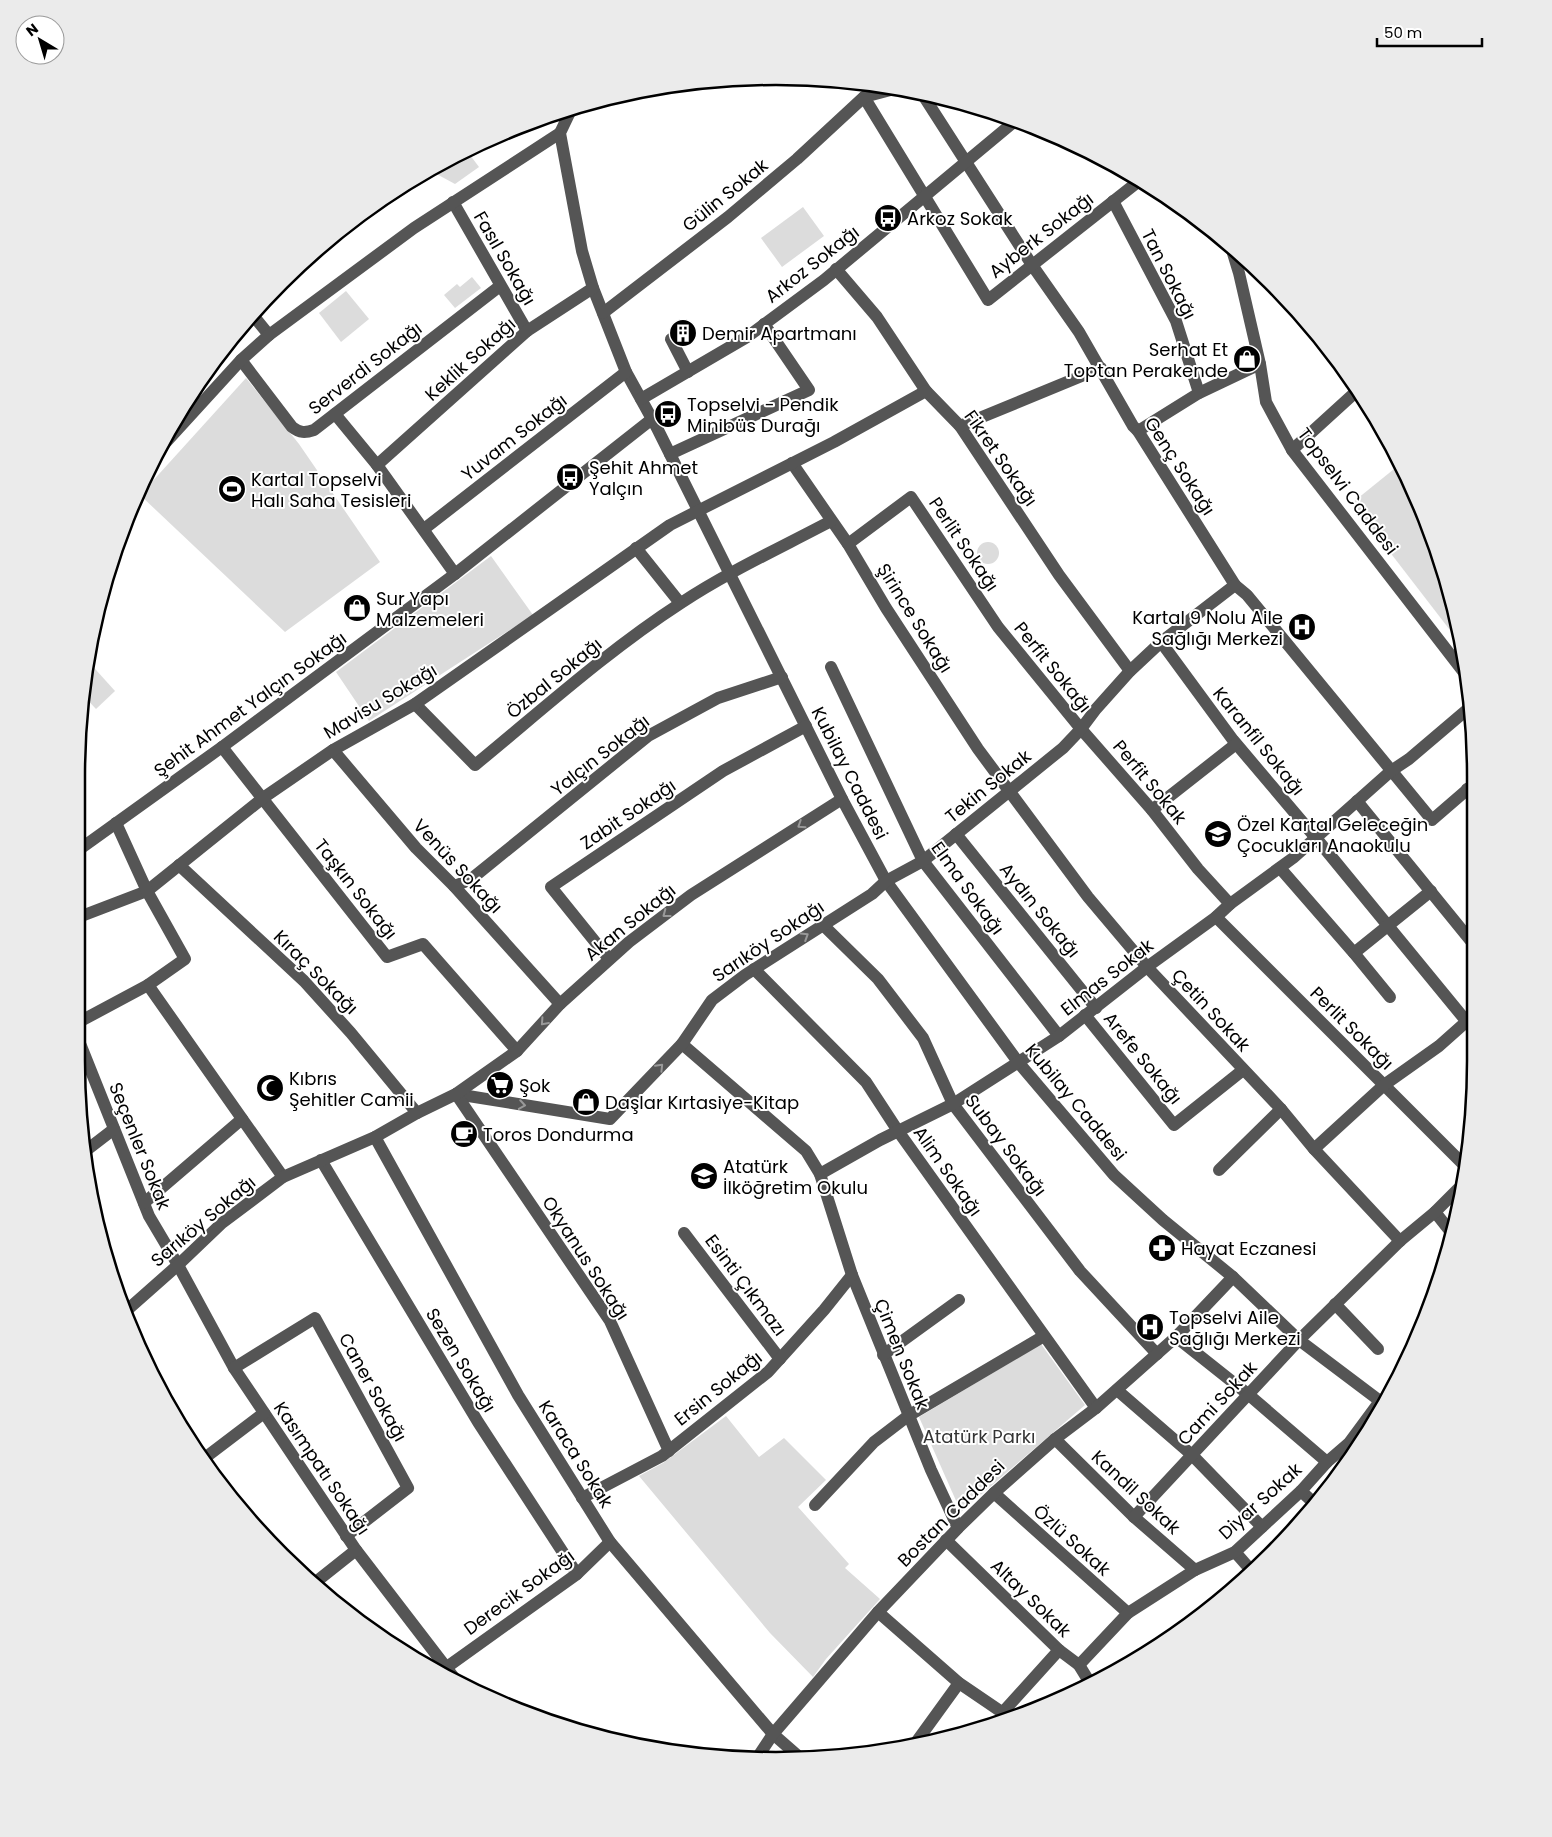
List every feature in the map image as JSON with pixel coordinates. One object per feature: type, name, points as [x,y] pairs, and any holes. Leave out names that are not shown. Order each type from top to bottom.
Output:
[{"type":"street","points":[[864,97],[879,93]]},
{"type":"street","name":"Ayberk Sokağı","points":[[864,97],[988,300],[1134,185]]},
{"type":"street","name":"Gülin Sokak","points":[[603,313],[735,211],[797,159],[864,97]]},
{"type":"street","name":"Genç Sokağı","points":[[927,102],[1032,265],[1079,332],[1133,426],[1138,431],[1235,585],[1247,595],[1432,820],[1467,789]]},
{"type":"street","points":[[180,427],[241,360],[269,335],[414,228],[560,133],[568,118]]},
{"type":"street","name":"Arkoz Sokağı","points":[[642,399],[746,337],[764,324],[924,198],[965,161],[1009,126]]},
{"type":"street","name":"Kubilay Caddesi","points":[[560,133],[582,251],[593,288],[626,372],[642,399],[842,799],[886,881],[1018,1062],[1114,1175],[1163,1220],[1232,1277],[1299,1340],[1380,1396]]},
{"type":"street","name":"Fasıl Sokağı","points":[[452,202],[527,331]]},
{"type":"street","name":"Tan Sokağı","points":[[1112,202],[1176,321],[1199,393]]},
{"type":"street","name":"Topselvi Caddesi","points":[[1235,259],[1260,364],[1266,402],[1292,450],[1458,664]]},
{"type":"street","name":"Fikret Sokağı","points":[[836,269],[877,317],[926,391],[960,426],[1060,575],[1130,671]]},
{"type":"street","name":"Serverdi Sokağı","points":[[241,360],[292,426],[297,431],[305,433],[314,430],[500,286]]},
{"type":"street","name":"Keklik Sokağı","points":[[377,466],[527,331],[593,288]]},
{"type":"street","points":[[256,320],[269,335]]},
{"type":"street","points":[[670,454],[809,390],[764,324]]},
{"type":"street","points":[[671,339],[688,372]]},
{"type":"street","points":[[1138,431],[1199,393],[1260,364]]},
{"type":"street","points":[[960,426],[1101,368]]},
{"type":"street","name":"Yuvam Sokağı","points":[[424,529],[626,372]]},
{"type":"street","name":"Mavisu Sokağı","points":[[85,914],[147,891],[263,798],[333,750],[415,704],[670,525],[834,442],[926,391]]},
{"type":"street","points":[[1292,450],[1353,395]]},
{"type":"street","points":[[335,414],[377,466],[455,574]]},
{"type":"street","name":"Şehit Ahmet Yalçın Sokağı","points":[[85,845],[222,747],[455,574],[652,420]]},
{"type":"street","name":"Şirince Sokağı","points":[[792,462],[830,522],[848,544],[886,608],[978,749],[1010,792]]},
{"type":"street","name":"Perlit Sokağı","points":[[848,544],[911,497],[998,627]]},
{"type":"street","name":"Özbal Sokağı","points":[[415,704],[475,766],[603,659],[680,603],[830,522]]},
{"type":"street","points":[[636,548],[680,603]]},
{"type":"street","name":"Tekin Sokak","points":[[886,881],[923,861],[1063,748],[1130,671],[1161,642],[1235,585]]},
{"type":"street","name":"Perfit Sokağı","points":[[998,627],[1081,729]]},
{"type":"street","name":"Karanfil Sokağı","points":[[1161,642],[1236,744],[1389,926],[1467,1014]]},
{"type":"street","name":"Elma Sokağı","points":[[831,666],[923,861],[1059,1036]]},
{"type":"street","name":"Yalçın Sokağı","points":[[454,886],[463,884],[477,875],[648,736],[718,698],[782,677]]},
{"type":"street","name":"Elmas Sokak","points":[[820,1174],[898,1131],[953,1104],[1059,1036],[1147,967],[1280,868],[1391,772],[1464,712]]},
{"type":"street","name":"Zabit Sokağı","points":[[610,959],[551,887],[723,771],[806,726]]},
{"type":"street","name":"Perfit Sokak","points":[[1081,729],[1152,810],[1198,869],[1230,904]]},
{"type":"street","points":[[1152,810],[1236,744]]},
{"type":"street","name":"Taşkın Sokağı","points":[[222,747],[387,957],[423,944],[517,1051]]},
{"type":"street","name":"Venüs Sokağı","points":[[333,750],[416,848],[454,886],[560,1004]]},
{"type":"street","name":"Çetin Sokak","points":[[1010,792],[1088,896],[1147,967],[1242,1070],[1281,1109],[1314,1149],[1400,1241]]},
{"type":"street","name":"Akan Sokağı","points":[[456,1094],[517,1051],[560,1004],[629,942],[692,895],[842,799]]},
{"type":"street","points":[[1358,802],[1467,936]]},
{"type":"street","points":[[85,1019],[148,985],[185,959],[147,891],[116,823]]},
{"type":"street","name":"Aydın Sokağı","points":[[956,834],[1090,1011]]},
{"type":"street","name":"Kıraç Sokağı","points":[[179,865],[304,981],[351,1033],[417,1113]]},
{"type":"street","points":[[1280,868],[1390,997]]},
{"type":"street","name":"Sarıköy Sokağı","points":[[131,1307],[222,1223],[283,1177],[375,1138],[417,1113],[456,1094],[610,1119],[682,1044],[712,1000],[754,969],[872,894],[886,881]]},
{"type":"street","points":[[1354,953],[1430,891]]},
{"type":"street","name":"Perlit Sokağı","points":[[1216,917],[1460,1161]]},
{"type":"street","name":"Subay Sokağı","points":[[823,925],[878,979],[923,1038],[953,1104],[1080,1271],[1157,1354]]},
{"type":"street","name":"Alim Sokağı","points":[[754,969],[866,1082],[898,1131],[1096,1408]]},
{"type":"street","points":[[148,985],[283,1177]]},
{"type":"street","name":"Arefe Sokağı","points":[[1090,1011],[1174,1125],[1242,1070]]},
{"type":"street","points":[[1314,1149],[1384,1085],[1439,1046],[1467,1022]]},
{"type":"street","name":"Çimen Sokak","points":[[682,1044],[806,1151],[820,1174],[852,1274],[883,1355],[931,1470],[958,1528]]},
{"type":"street","name":"Seçenler Sokak","points":[[85,1056],[149,1216],[178,1265]]},
{"type":"street","name":"Okyanus Sokağı","points":[[456,1094],[610,1321],[669,1450]]},
{"type":"street","points":[[1219,1170],[1281,1109]]},
{"type":"street","points":[[144,1203],[242,1119]]},
{"type":"street","points":[[91,1147],[114,1129]]},
{"type":"street","name":"Karaca Sokak","points":[[375,1138],[518,1395],[610,1542],[773,1734],[793,1752]]},
{"type":"street","name":"Sezen Sokağı","points":[[321,1160],[478,1422],[576,1574]]},
{"type":"street","name":"Cami Sokak","points":[[1134,1516],[1299,1340],[1400,1241],[1435,1212],[1455,1192]]},
{"type":"street","points":[[1435,1212],[1446,1226]]},
{"type":"street","name":"Esinti Çıkmazı","points":[[684,1233],[780,1359]]},
{"type":"street","name":"Kasımpatı Sokağı","points":[[178,1265],[234,1368],[346,1536],[449,1670]]},
{"type":"street","name":"Ersin Sokağı","points":[[582,1498],[662,1456],[768,1372],[852,1274]]},
{"type":"street","name":"Bostan Caddesi","points":[[761,1752],[773,1734],[878,1612],[946,1540],[994,1493],[1055,1439],[1118,1390],[1176,1337],[1232,1277]]},
{"type":"street","points":[[883,1355],[959,1300]]},
{"type":"street","points":[[1335,1304],[1378,1349]]},
{"type":"street","name":"Caner Sokağı","points":[[234,1368],[315,1318],[408,1488],[346,1536]]},
{"type":"street","points":[[815,1505],[874,1442],[908,1416],[1044,1336]]},
{"type":"street","points":[[1176,1337],[1249,1395],[1327,1462]]},
{"type":"street","points":[[1118,1390],[1192,1455],[1262,1527]]},
{"type":"street","points":[[208,1455],[264,1413]]},
{"type":"street","name":"Kandil Sokak","points":[[1055,1439],[1134,1516],[1195,1570]]},
{"type":"street","name":"Diyar Sokak","points":[[1079,1665],[1128,1613],[1195,1570],[1235,1552],[1301,1491],[1327,1462],[1349,1448]]},
{"type":"street","points":[[1301,1491],[1310,1499]]},
{"type":"street","name":"Özlü Sokak","points":[[994,1493],[1128,1613]]},
{"type":"street","name":"Altay Sokak","points":[[946,1540],[1059,1650],[1079,1665],[1087,1678]]},
{"type":"street","name":"Derecik Sokağı","points":[[447,1666],[576,1574],[610,1542]]},
{"type":"street","points":[[319,1580],[356,1550]]},
{"type":"street","points":[[1235,1552],[1248,1566]]},
{"type":"street","points":[[878,1612],[959,1683],[1003,1713]]},
{"type":"street","points":[[1010,1711],[1059,1650]]},
{"type":"street","points":[[920,1737],[959,1683]]},
{"type":"green space","points":[[471,156],[479,167],[455,184],[437,174]]},
{"type":"green space","points":[[803,207],[824,236],[782,267],[761,238]]},
{"type":"green space","points":[[472,277],[481,288],[455,308],[444,295],[457,284],[460,287]]},
{"type":"green space","points":[[346,291],[369,319],[341,342],[319,313]]},
{"type":"green space","points":[[246,378],[299,444],[380,562],[285,632],[144,499],[150,484]]},
{"type":"green space","points":[[1395,468],[1430,554],[1452,633],[1352,503]]},
{"type":"green space","points":[[988,542],[996,545],[999,553],[996,561],[988,564],[980,561],[977,553],[980,545]]},
{"type":"green space","points":[[491,556],[533,615],[369,721],[336,672]]},
{"type":"green space","points":[[94,668],[115,691],[96,709],[89,702]]},
{"type":"green space","name":"Atatürk Parkı","points":[[1041,1344],[1085,1405],[961,1512],[919,1417]]},
{"type":"green space","points":[[726,1416],[759,1457],[784,1438],[826,1480],[798,1507],[849,1564],[845,1568],[880,1599],[826,1659],[813,1677],[770,1633],[639,1476],[663,1463]]},
{"type":"place","name":"Arkoz Sokak","points":[[888,218]]},
{"type":"place","name":"Demir Apartmanı","points":[[683,333]]},
{"type":"place","name":"Serhat Et Toptan Perakende","points":[[1247,359]]},
{"type":"place","name":"Topselvi - Pendik Minibüs Durağı","points":[[668,414]]},
{"type":"place","name":"Şehit Ahmet Yalçın","points":[[570,477]]},
{"type":"place","name":"Kartal Topselvi Halı Saha Tesisleri","points":[[232,489]]},
{"type":"place","name":"Sur Yapı Malzemeleri","points":[[357,608]]},
{"type":"place","name":"Kartal 9 Nolu Aile Sağlığı Merkezi","points":[[1302,627]]},
{"type":"place","name":"Özel Kartal Geleceğin Çocukları Anaokulu","points":[[1218,834]]},
{"type":"place","name":"Şok","points":[[500,1085]]},
{"type":"place","name":"Kıbrıs Şehitler Camii","points":[[270,1088]]},
{"type":"place","name":"Daşlar Kırtasiye-Kitap","points":[[586,1102]]},
{"type":"place","name":"Toros Dondurma","points":[[464,1134]]},
{"type":"place","name":"Atatürk İlköğretim Okulu","points":[[704,1176]]},
{"type":"place","name":"Hayat Eczanesi","points":[[1162,1248]]},
{"type":"place","name":"Topselvi Aile Sağlığı Merkezi","points":[[1150,1327]]}]
